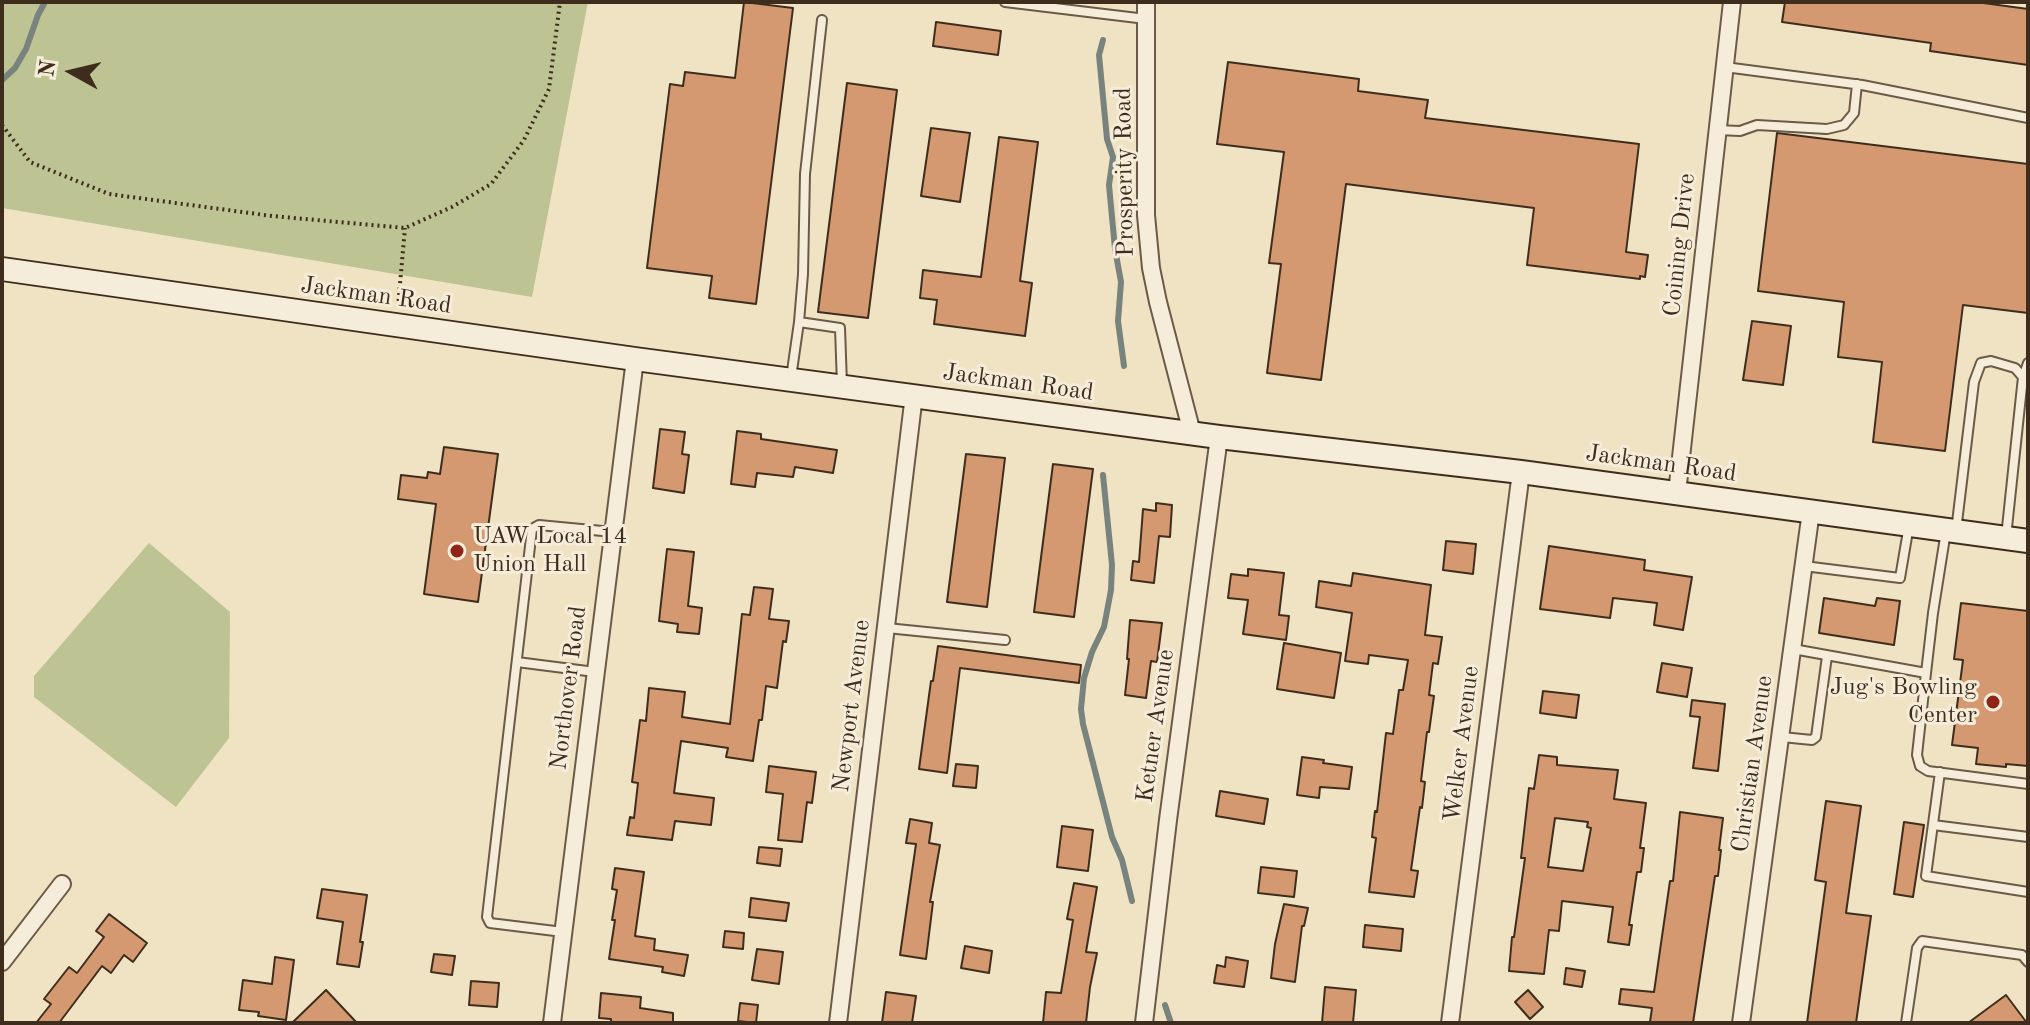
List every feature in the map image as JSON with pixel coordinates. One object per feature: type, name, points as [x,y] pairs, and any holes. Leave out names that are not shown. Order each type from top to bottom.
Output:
[{"type":"main road","name":"Jackman Road","points":[[2,269],[635,359],[2017,539]]},
{"type":"street","name":"Coining Drive","points":[[1677,493],[1732,2]]},
{"type":"street","name":"Prosperity Road","points":[[1147,11],[1146,215],[1151,268],[1192,433]]},
{"type":"street","name":"Northover Road","points":[[552,1023],[635,359]]},
{"type":"street","name":"Newport Avenue","points":[[838,1023],[914,395]]},
{"type":"street","name":"Ketner Avenue","points":[[1144,1023],[1219,437]]},
{"type":"street","name":"Welker Avenue","points":[[1450,1023],[1521,472]]},
{"type":"street","name":"Christian Avenue","points":[[1741,1023],[1811,511]]},
{"type":"street","points":[[2,962],[62,884]]},
{"type":"lane","points":[[1005,2],[1147,11]]},
{"type":"lane","points":[[791,379],[803,274],[805,174],[822,20]]},
{"type":"lane","points":[[1724,67],[1857,84],[2028,118]]},
{"type":"lane","points":[[1717,130],[1740,131],[1757,125],[1827,129],[1844,125],[1854,113],[1857,84]]},
{"type":"lane","points":[[799,322],[840,328],[842,386]]},
{"type":"lane","points":[[2023,377],[2015,368],[1991,361],[1981,363],[1974,382],[1951,530],[1933,613],[1917,755],[1920,766],[1928,771],[2028,784]]},
{"type":"lane","points":[[2017,539],[2023,377],[2028,363]]},
{"type":"lane","points":[[1804,566],[1900,578],[1909,524]]},
{"type":"lane","points":[[563,932],[490,923],[487,917],[532,529],[539,525],[613,532]]},
{"type":"lane","points":[[886,628],[1005,640]]},
{"type":"lane","points":[[1793,649],[1926,673]]},
{"type":"lane","points":[[1782,737],[1812,740],[1816,737],[1827,656]]},
{"type":"lane","points":[[517,662],[596,672]]},
{"type":"lane","points":[[1940,772],[1926,876],[2028,892]]},
{"type":"lane","points":[[1933,825],[2028,837]]},
{"type":"lane","points":[[1906,1023],[1917,948],[1922,941],[2022,955],[2028,962]]},
{"type":"path","points":[[2,125],[30,162],[109,194],[272,216],[405,228],[452,207],[491,184],[524,140],[549,89],[560,2]]},
{"type":"path","points":[[396,325],[405,228]]},
{"type":"green space","points":[[2,2],[588,2],[532,297],[2,208]]},
{"type":"green space","points":[[149,543],[230,612],[229,738],[176,807],[34,697],[34,676]]},
{"type":"building","points":[[744,2],[793,8],[756,304],[709,298],[712,276],[647,268],[670,84],[683,86],[685,72],[735,78]]},
{"type":"building","points":[[1785,2],[1976,2],[2028,9],[2028,65],[1930,51],[1931,43],[1782,22]]},
{"type":"building","points":[[936,22],[1001,31],[998,55],[933,46]]},
{"type":"building","points":[[1228,62],[1359,79],[1358,91],[1428,100],[1425,118],[1639,144],[1626,252],[1648,255],[1645,277],[1640,276],[1640,279],[1527,265],[1534,208],[1346,184],[1321,380],[1267,373],[1281,264],[1269,263],[1284,152],[1217,144]]},
{"type":"building","points":[[847,83],[897,90],[868,318],[818,312]]},
{"type":"building","points":[[931,128],[970,133],[960,202],[921,196]]},
{"type":"building","points":[[1777,133],[2028,164],[2028,313],[1963,305],[1945,451],[1873,442],[1882,362],[1838,357],[1844,302],[1758,291]]},
{"type":"building","points":[[999,137],[1038,142],[1020,281],[1032,283],[1025,336],[934,324],[937,300],[920,298],[923,270],[981,277]]},
{"type":"building","points":[[1752,321],[1791,326],[1783,385],[1743,380]]},
{"type":"building","points":[[660,429],[685,432],[682,454],[689,455],[684,493],[653,488]]},
{"type":"building","points":[[737,431],[761,434],[761,439],[837,450],[833,473],[795,467],[793,477],[757,473],[755,487],[731,484]]},
{"type":"building","name":"UAW Local 14 Union Hall","points":[[444,447],[498,454],[478,602],[424,594],[436,504],[398,499],[401,475],[427,478],[428,472],[440,474]]},
{"type":"building","points":[[966,454],[1005,458],[987,607],[947,602]]},
{"type":"building","points":[[1053,464],[1093,469],[1074,617],[1034,612]]},
{"type":"building","points":[[1156,503],[1172,505],[1170,537],[1159,536],[1154,583],[1131,580],[1133,561],[1139,562],[1143,509],[1156,511]]},
{"type":"building","points":[[1446,541],[1476,544],[1473,574],[1443,570]]},
{"type":"building","points":[[1549,546],[1645,560],[1644,570],[1692,577],[1683,630],[1654,625],[1657,603],[1613,598],[1610,618],[1540,609]]},
{"type":"building","points":[[667,549],[694,552],[688,606],[702,608],[699,634],[677,632],[678,624],[659,621]]},
{"type":"building","points":[[1248,569],[1284,573],[1279,615],[1289,616],[1286,640],[1243,634],[1248,600],[1228,598],[1231,574],[1248,576]]},
{"type":"building","points":[[1353,573],[1431,585],[1425,635],[1442,637],[1438,664],[1433,663],[1429,695],[1434,696],[1421,781],[1425,782],[1422,808],[1411,870],[1418,871],[1414,897],[1369,892],[1376,838],[1372,837],[1386,733],[1393,734],[1399,690],[1403,690],[1408,660],[1369,655],[1368,664],[1345,661],[1352,613],[1316,607],[1319,581],[1351,586]]},
{"type":"building","points":[[754,587],[773,589],[769,619],[789,621],[777,688],[766,686],[753,761],[726,757],[728,748],[681,741],[674,793],[714,798],[711,825],[675,821],[672,840],[627,835],[630,817],[634,818],[638,783],[632,782],[640,720],[646,721],[649,688],[685,692],[682,717],[730,724],[742,614],[750,615]]},
{"type":"building","points":[[1824,598],[1875,606],[1877,598],[1900,601],[1894,645],[1819,633]]},
{"type":"building","name":"Jug's Bowling Center","points":[[1961,603],[2028,611],[2028,766],[1976,764],[1978,748],[1952,745],[1963,660],[1954,659]]},
{"type":"building","points":[[1130,620],[1162,623],[1157,662],[1151,661],[1146,698],[1125,695]]},
{"type":"building","points":[[1284,643],[1341,653],[1334,698],[1277,689]]},
{"type":"building","points":[[938,646],[1081,665],[1079,683],[960,668],[947,773],[919,769]]},
{"type":"building","points":[[1662,663],[1692,668],[1687,697],[1657,692]]},
{"type":"building","points":[[1543,691],[1579,695],[1576,718],[1540,713]]},
{"type":"building","points":[[1692,700],[1725,704],[1718,771],[1693,768],[1700,717],[1690,716]]},
{"type":"building","points":[[1539,755],[1557,757],[1557,765],[1618,770],[1614,799],[1646,803],[1640,848],[1644,848],[1641,872],[1637,872],[1629,945],[1608,942],[1613,907],[1562,901],[1559,931],[1549,930],[1544,974],[1509,971],[1525,858],[1521,858],[1529,788],[1534,789]],"holes":[[[1555,818],[1588,822],[1587,827],[1591,828],[1583,871],[1548,867]]]},
{"type":"building","points":[[1302,757],[1352,767],[1349,789],[1320,787],[1319,798],[1297,795]]},
{"type":"building","points":[[956,764],[978,766],[976,788],[953,786]]},
{"type":"building","points":[[769,766],[816,772],[812,803],[807,802],[802,842],[778,840],[783,794],[766,792]]},
{"type":"building","points":[[1220,791],[1268,799],[1264,824],[1216,816]]},
{"type":"building","points":[[1826,801],[1861,806],[1846,913],[1871,916],[1856,1023],[1807,1023],[1826,882],[1815,880]]},
{"type":"building","points":[[1680,812],[1723,818],[1718,876],[1715,876],[1693,1023],[1650,1022],[1652,1008],[1619,1004],[1621,989],[1654,992],[1670,881],[1673,881]]},
{"type":"building","points":[[910,819],[932,823],[929,843],[940,845],[930,902],[933,902],[926,959],[900,955],[916,844],[906,843]]},
{"type":"building","points":[[1904,822],[1924,825],[1913,897],[1894,894]]},
{"type":"building","points":[[1062,826],[1093,830],[1088,871],[1057,867]]},
{"type":"building","points":[[759,847],[782,849],[780,866],[757,863]]},
{"type":"building","points":[[1261,867],[1297,871],[1294,897],[1258,893]]},
{"type":"building","points":[[615,868],[644,872],[635,936],[655,939],[654,950],[688,955],[684,976],[662,972],[663,967],[609,959],[617,890],[612,889]]},
{"type":"building","points":[[1074,883],[1097,887],[1086,952],[1097,953],[1086,1023],[1043,1023],[1046,992],[1061,993],[1073,920],[1067,919]]},
{"type":"building","points":[[322,889],[367,895],[359,967],[337,964],[343,922],[317,918]]},
{"type":"building","points":[[751,898],[789,903],[786,921],[749,917]]},
{"type":"building","points":[[1284,904],[1308,908],[1302,926],[1295,982],[1271,978]]},
{"type":"building","points":[[109,914],[147,943],[133,962],[124,955],[111,973],[102,966],[59,1023],[36,1023],[51,1004],[44,999],[69,967],[77,973],[104,937],[96,931]]},
{"type":"building","points":[[1365,925],[1403,929],[1401,951],[1363,947]]},
{"type":"building","points":[[725,931],[744,933],[743,949],[723,947]]},
{"type":"building","points":[[965,946],[992,951],[989,973],[961,968]]},
{"type":"building","points":[[757,949],[783,952],[779,984],[752,980]]},
{"type":"building","points":[[434,954],[455,956],[452,975],[431,972]]},
{"type":"building","points":[[275,957],[294,960],[286,1020],[239,1010],[243,980],[272,984]]},
{"type":"building","points":[[1226,957],[1248,961],[1244,987],[1214,983],[1217,965],[1225,967]]},
{"type":"building","points":[[1566,968],[1585,971],[1582,987],[1564,984]]},
{"type":"building","points":[[471,981],[499,983],[497,1007],[469,1005]]},
{"type":"building","points":[[1325,987],[1356,990],[1353,1023],[1322,1023]]},
{"type":"building","points":[[326,990],[357,1023],[292,1023]]},
{"type":"building","points":[[1528,990],[1543,1007],[1530,1019],[1515,1002]]},
{"type":"building","points":[[886,992],[916,996],[912,1023],[882,1023]]},
{"type":"building","points":[[601,993],[641,997],[640,1008],[673,1013],[673,1023],[611,1023],[611,1019],[599,1018]]},
{"type":"building","points":[[2006,995],[2027,1023],[1968,1023]]},
{"type":"building","points":[[740,1003],[758,1005],[756,1023],[738,1021]]},
{"type":"waterway","points":[[2,80],[15,68],[26,49],[45,2]]},
{"type":"waterway","points":[[1103,40],[1099,55],[1107,139],[1113,157],[1109,185],[1121,282],[1118,321],[1124,366]]},
{"type":"waterway","points":[[1103,475],[1112,565],[1111,590],[1104,627],[1084,678],[1081,709],[1112,837],[1122,860],[1132,901]]},
{"type":"waterway","points":[[1165,1005],[1171,1023]]},
{"type":"place","name":"UAW Local 14 Union Hall","points":[[457,551]]},
{"type":"place","name":"Jug's Bowling Center","points":[[1993,702]]}]
